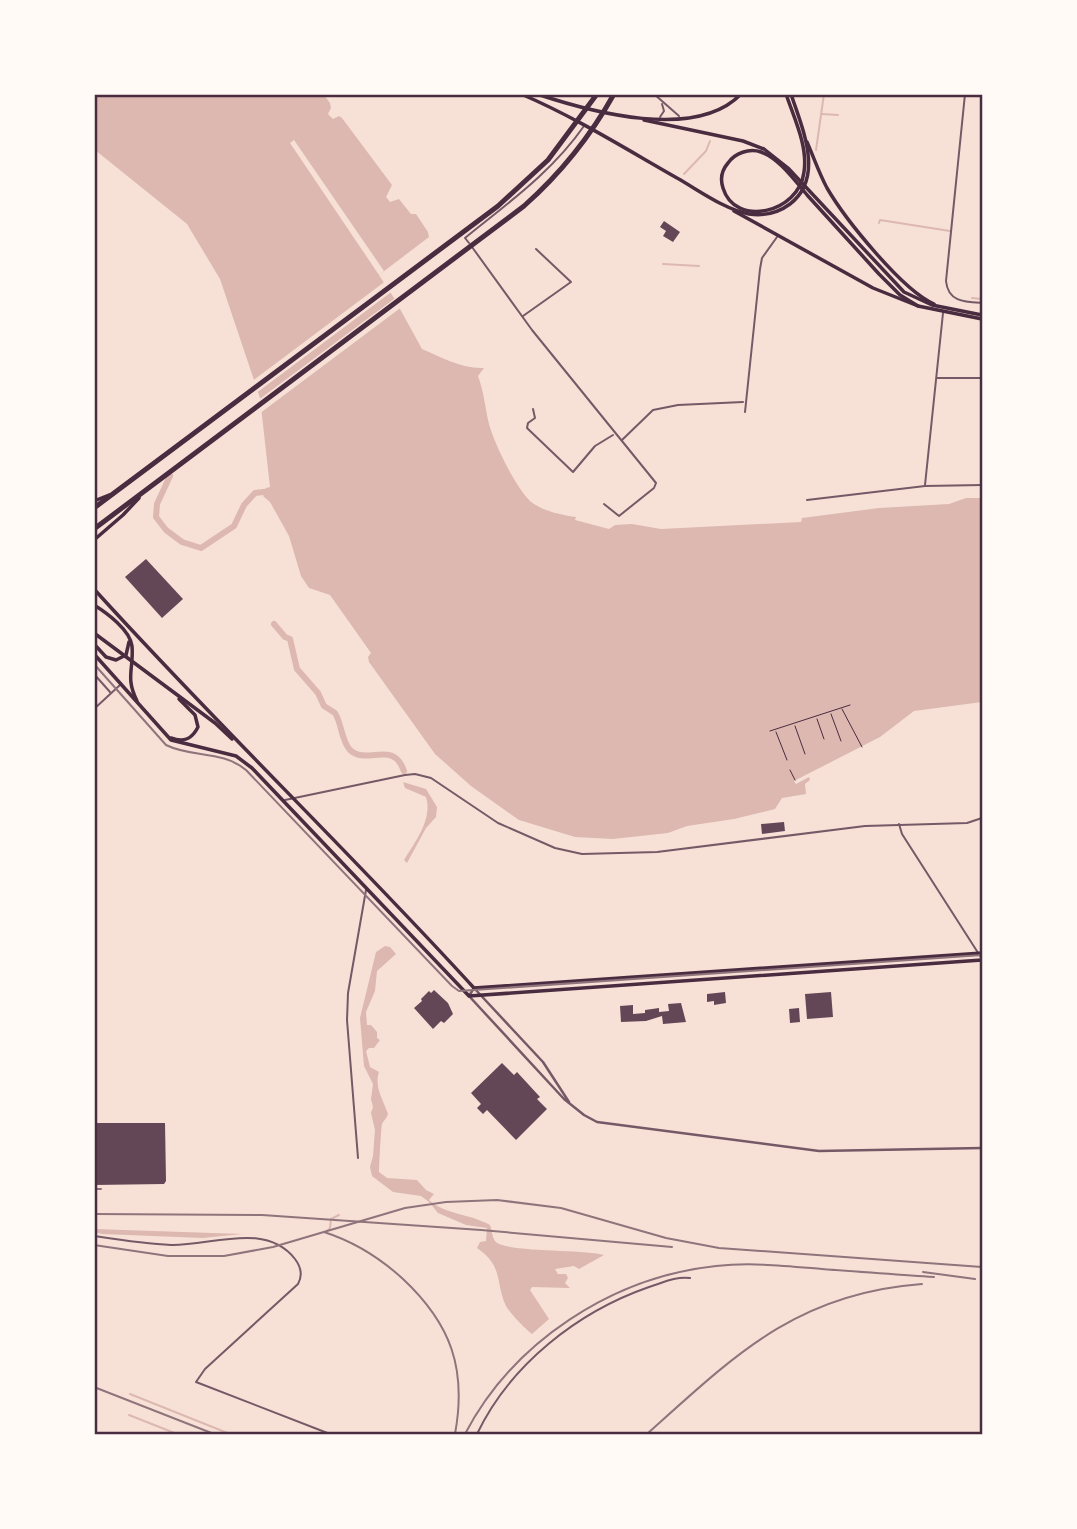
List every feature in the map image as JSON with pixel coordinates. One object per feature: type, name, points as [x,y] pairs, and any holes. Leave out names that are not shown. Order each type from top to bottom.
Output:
[{"type":"highway","points":[[94,508],[526,183],[554,153],[597,94]]},
{"type":"highway","points":[[94,529],[524,206],[576,151],[614,94]]},
{"type":"main road","points":[[521,94],[584,126],[873,288],[918,306],[982,317]]},
{"type":"main road","points":[[537,94],[571,105],[750,143],[772,153],[887,282],[918,306]]},
{"type":"main road","points":[[635,117],[686,119],[717,111],[741,94]]},
{"type":"main road","points":[[787,170],[762,153],[743,152],[725,166],[723,188],[734,204],[756,211],[780,206],[797,192],[804,174],[804,153],[789,94]]},
{"type":"main road","points":[[789,94],[825,183],[851,221],[906,286],[943,310]]},
{"type":"main road","points":[[723,204],[748,214],[762,214],[780,210],[791,203],[804,188],[807,177],[809,159],[804,136]]},
{"type":"main road","points":[[816,202],[904,292],[943,310]]},
{"type":"main road","points":[[94,501],[117,491]]},
{"type":"main road","points":[[94,540],[146,491]]},
{"type":"main road","points":[[94,589],[153,654],[348,853],[474,988],[980,953]]},
{"type":"main road","points":[[96,606],[123,631],[132,645],[130,683],[141,708]]},
{"type":"main road","points":[[94,644],[108,658],[121,659],[129,648],[123,631]]},
{"type":"main road","points":[[94,633],[242,746]]},
{"type":"main road","points":[[94,654],[163,734],[175,743],[222,752],[240,758],[252,768],[469,996],[982,960]]},
{"type":"main road","points":[[163,734],[173,739],[186,740],[198,727],[197,718],[191,709],[173,692]]},
{"type":"main road","points":[[341,859],[348,853]]},
{"type":"main road","points":[[408,932],[415,925]]},
{"type":"street","points":[[654,94],[677,115],[686,119]]},
{"type":"street","points":[[965,94],[945,277],[947,288],[953,297],[982,303]]},
{"type":"street","points":[[655,118],[661,117],[664,111],[662,103]]},
{"type":"street","points":[[584,126],[561,155],[527,189],[465,238],[522,317],[656,485],[619,516],[604,504]]},
{"type":"street","points":[[745,412],[744,401],[762,257],[778,236]]},
{"type":"street","points":[[522,317],[571,282],[536,248]]},
{"type":"street","points":[[925,486],[943,310]]},
{"type":"street","points":[[936,378],[982,378]]},
{"type":"street","points":[[621,441],[653,410],[678,405],[744,401]]},
{"type":"street","points":[[533,409],[535,418],[528,423],[527,428],[573,472],[595,446],[614,434]]},
{"type":"street","points":[[807,500],[925,486],[982,485]]},
{"type":"street","points":[[94,674],[111,693]]},
{"type":"street","points":[[94,709],[121,684]]},
{"type":"street","points":[[284,800],[405,775],[421,775],[436,781],[476,810],[506,827],[562,850],[590,855],[657,852],[865,826],[967,823],[982,817]]},
{"type":"street","points":[[900,824],[902,834],[982,960]]},
{"type":"street","points":[[358,1158],[347,1007],[368,901],[365,885]]},
{"type":"street","points":[[368,901],[380,901]]},
{"type":"street","points":[[569,1102],[543,1062],[474,988],[469,996],[569,1102],[597,1122],[820,1151],[982,1149]]},
{"type":"street","points":[[94,1236],[174,1245],[251,1237],[265,1239],[286,1250],[300,1268],[302,1275],[298,1284],[205,1369],[196,1382],[330,1434]]},
{"type":"street","points":[[477,1434],[502,1394],[529,1362],[554,1339],[613,1301],[675,1279],[690,1278]]},
{"type":"path","points":[[770,732],[850,705]]},
{"type":"path","points":[[842,708],[862,747]]},
{"type":"path","points":[[830,712],[841,741]]},
{"type":"path","points":[[817,717],[824,739]]},
{"type":"path","points":[[794,724],[805,754]]},
{"type":"path","points":[[776,730],[787,760]]},
{"type":"path","points":[[790,770],[795,780]]},
{"type":"shaded area","points":[[94,95],[324,95],[330,103],[328,114],[333,119],[339,116],[342,118],[392,185],[386,197],[390,202],[399,199],[411,214],[416,214],[428,232],[429,237],[379,275],[422,349],[460,365],[484,368],[478,376],[496,442],[524,495],[540,507],[609,529],[615,525],[632,524],[661,529],[801,522],[802,518],[879,508],[949,504],[966,498],[982,498],[982,702],[914,711],[880,737],[794,781],[796,784],[809,777],[810,780],[805,784],[806,794],[782,798],[775,809],[687,826],[668,833],[613,839],[575,837],[519,820],[471,786],[435,754],[369,662],[371,653],[330,595],[309,588],[301,576],[289,536],[270,502],[263,496],[266,488],[270,487],[260,398],[220,279],[187,224],[95,150]]},
{"type":"shaded area","points":[[403,782],[426,789],[437,807],[436,817],[426,828],[407,863],[404,860],[422,830],[428,805],[426,797],[405,788]]},
{"type":"shaded area","points":[[385,946],[390,947],[396,954],[377,971],[375,991],[366,1012],[367,1025],[371,1025],[380,1040],[374,1048],[366,1051],[370,1067],[379,1072],[378,1088],[388,1114],[382,1124],[379,1172],[387,1178],[417,1180],[434,1194],[429,1200],[436,1205],[490,1225],[495,1241],[501,1245],[604,1255],[579,1269],[574,1266],[555,1269],[558,1274],[566,1274],[568,1278],[565,1283],[570,1288],[532,1287],[530,1290],[549,1319],[532,1334],[506,1306],[495,1268],[477,1248],[480,1242],[486,1241],[487,1228],[466,1225],[438,1213],[421,1196],[393,1192],[372,1176],[370,1167],[375,1130],[371,1113],[373,1084],[364,1066],[360,1018],[376,952]]},
{"type":"shaded area","points":[[95,1229],[242,1234],[203,1238],[102,1234],[95,1232]]},
{"type":"pier","points":[[294,140],[384,271],[379,275],[290,143]]},
{"type":"pier","points":[[387,280],[394,290],[255,394],[251,382]]},
{"type":"pier","points":[[398,296],[403,306],[259,414],[257,401]]},
{"type":"building","points":[[664,221],[680,232],[673,242],[663,236],[666,231],[660,227]]},
{"type":"building","points":[[146,559],[183,599],[162,618],[125,577]]},
{"type":"building","points":[[784,822],[785,831],[762,834],[761,824]]},
{"type":"building","points":[[434,990],[448,1003],[453,1014],[433,1029],[414,1008],[429,991],[431,993]]},
{"type":"building","points":[[725,992],[726,1003],[714,1005],[714,1001],[707,1002],[707,994]]},
{"type":"building","points":[[831,992],[833,1017],[807,1019],[805,994]]},
{"type":"building","points":[[681,1003],[686,1022],[663,1024],[662,1016],[646,1021],[621,1022],[620,1006],[633,1005],[633,1014],[659,1008],[659,1012],[669,1011],[668,1004]]},
{"type":"building","points":[[799,1008],[800,1022],[790,1023],[789,1009]]},
{"type":"building","points":[[502,1063],[514,1075],[517,1072],[540,1097],[537,1099],[547,1109],[516,1140],[487,1110],[483,1114],[477,1108],[481,1104],[471,1093]]},
{"type":"building","points":[[94,1123],[165,1123],[164,1184],[94,1185]]},
{"type":"waterway","points":[[816,150],[824,94]]},
{"type":"waterway","points":[[822,114],[838,115]]},
{"type":"waterway","points":[[684,174],[706,151],[710,141]]},
{"type":"waterway","points":[[879,223],[880,220],[950,231]]},
{"type":"waterway","points":[[663,264],[699,266]]},
{"type":"waterway","points":[[972,298],[982,299]]},
{"type":"waterway","points":[[170,476],[157,504],[156,517],[166,530],[182,542],[201,548],[234,526],[244,505],[255,493],[271,491]]},
{"type":"waterway","points":[[274,624],[290,639],[297,669],[318,693],[324,706],[335,713],[350,750],[364,756],[393,756],[404,771]]},
{"type":"waterway","points":[[328,1230],[331,1219],[339,1215]]},
{"type":"waterway","points":[[130,1394],[230,1434]]},
{"type":"waterway","points":[[129,1415],[177,1434]]},
{"type":"tram line","points":[[94,664],[166,745],[186,752],[227,759],[246,770],[459,991],[982,955]]},
{"type":"railway","points":[[94,1189],[101,1189]]},
{"type":"railway","points":[[94,1245],[168,1256],[224,1256],[273,1247],[405,1208],[446,1202],[497,1200],[561,1208],[666,1238],[719,1248],[982,1267]]},
{"type":"railway","points":[[94,1214],[262,1215],[672,1247]]},
{"type":"railway","points":[[324,1232],[356,1245],[385,1264],[420,1296],[433,1313],[452,1349],[456,1368],[459,1389],[455,1434]]},
{"type":"railway","points":[[465,1434],[485,1401],[510,1370],[538,1343],[604,1300],[640,1284],[677,1273],[742,1264],[934,1277]]},
{"type":"railway","points":[[923,1272],[975,1279]]},
{"type":"railway","points":[[647,1434],[740,1354],[803,1315],[839,1300],[878,1290],[922,1284]]},
{"type":"railway","points":[[94,1387],[214,1434]]}]
